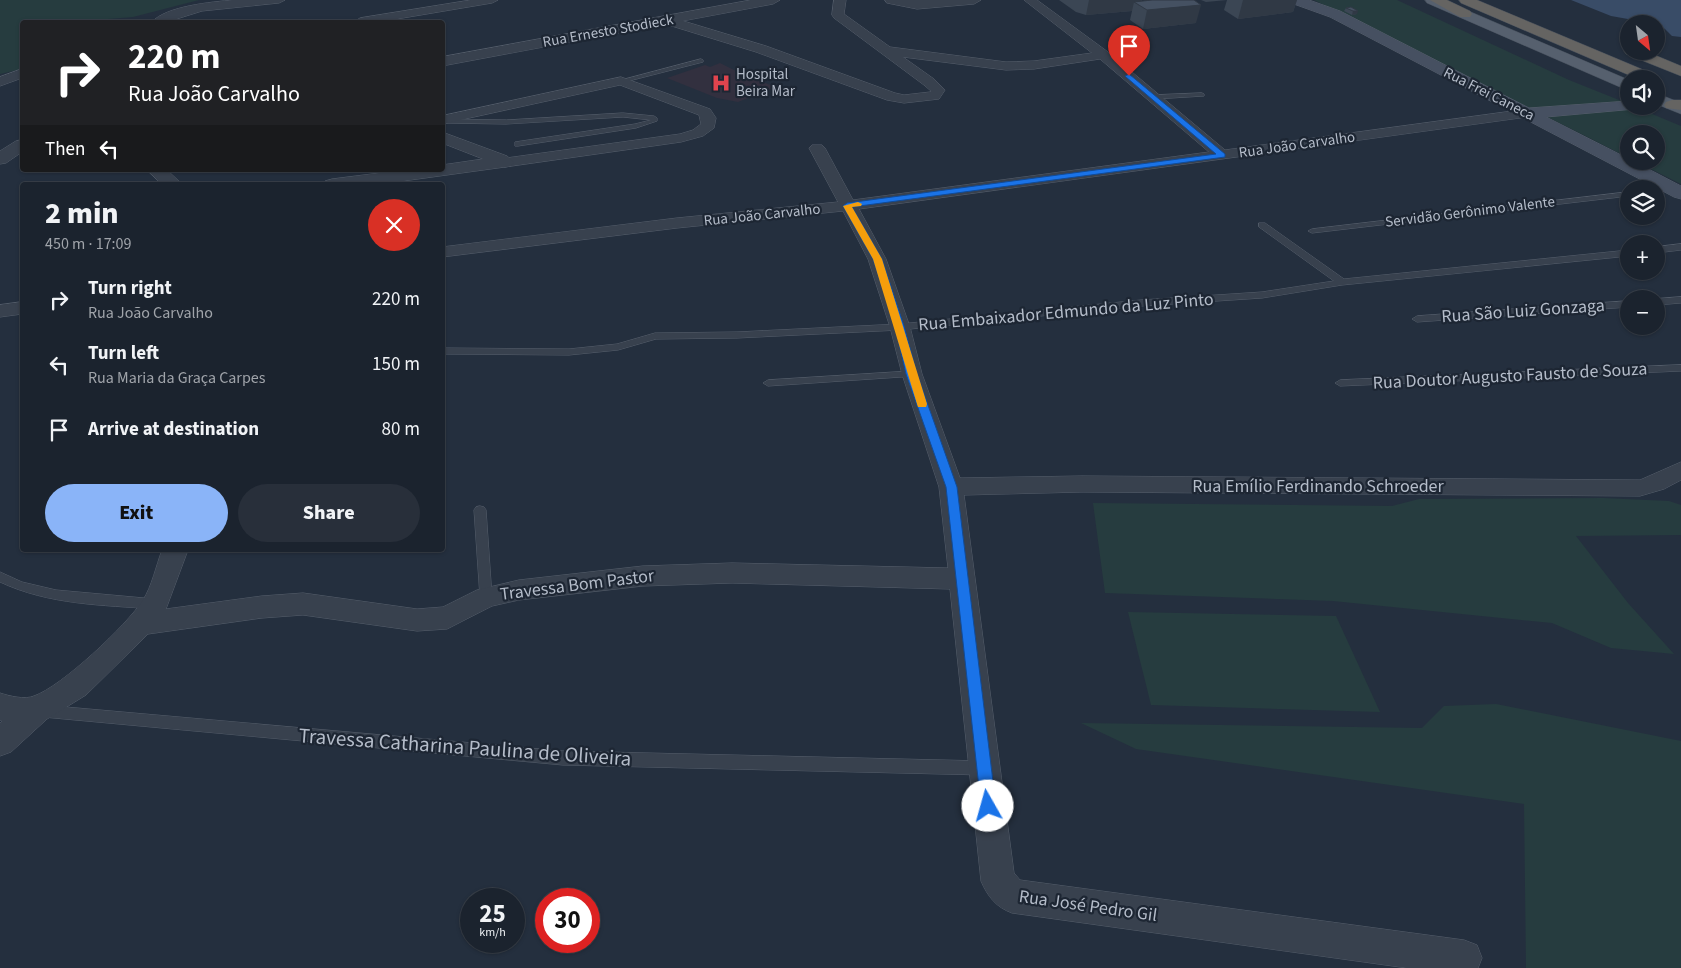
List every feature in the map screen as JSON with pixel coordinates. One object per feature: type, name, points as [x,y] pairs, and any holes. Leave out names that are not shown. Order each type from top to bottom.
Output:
[{"type":"highway","points":[[1437,0],[1465,7],[1629,70]]},
{"type":"highway","points":[[1654,60],[1681,71]]},
{"type":"main road","name":"Rua Frei Caneca","points":[[1296,0],[1335,14],[1527,113],[1670,191]]},
{"type":"main road","points":[[1432,0],[1465,7],[1592,71],[1620,82]]},
{"type":"main road","points":[[1592,71],[1620,90]]},
{"type":"main road","points":[[1527,113],[1620,107]]},
{"type":"street","points":[[162,20],[180,12],[199,7],[279,0]]},
{"type":"street","points":[[371,20],[492,0]]},
{"type":"street","name":"Rua Ernesto Stodieck","points":[[445,61],[773,0]]},
{"type":"street","points":[[666,20],[761,49],[892,96],[904,99],[934,96],[938,90],[929,82],[838,15],[840,0]]},
{"type":"street","points":[[892,0],[917,5],[974,0]]},
{"type":"street","points":[[1030,0],[1155,97],[1222,156]]},
{"type":"street","points":[[885,50],[1006,66],[1034,65],[1103,55]]},
{"type":"street","points":[[0,82],[20,74]]},
{"type":"street","points":[[445,119],[621,81],[706,112],[710,119],[709,125],[704,131],[681,138],[445,170]]},
{"type":"street","name":"Rua João Carvalho","points":[[445,252],[677,223],[847,206],[1527,113]]},
{"type":"street","points":[[445,138],[505,162]]},
{"type":"street","points":[[0,159],[20,146]]},
{"type":"street","name":"Rua José Pedro Gil","points":[[817,148],[877,259],[900,326],[912,374],[951,487],[998,881],[1012,896],[1464,958]]},
{"type":"street","points":[[158,172],[170,182]]},
{"type":"street","points":[[355,182],[430,172]]},
{"type":"street","points":[[0,311],[20,308]]},
{"type":"street","name":"Rua Emílio Ferdinando Schroeder","points":[[951,487],[1082,484],[1640,488],[1656,483],[1681,470]]},
{"type":"street","points":[[0,742],[38,710],[76,686],[94,671],[147,614],[174,552]]},
{"type":"street","name":"Travessa Bom Pastor","points":[[147,614],[303,604],[417,620],[447,618],[486,597],[519,590],[643,576],[732,573],[961,579]]},
{"type":"street","points":[[0,706],[4,709],[38,710]]},
{"type":"lane","points":[[621,81],[701,61]]},
{"type":"lane","points":[[1155,97],[1202,95]]},
{"type":"lane","points":[[445,120],[506,122],[623,115],[654,118],[654,121],[636,126],[518,144]]},
{"type":"lane","name":"Servidão Gerônimo Valente","points":[[1312,231],[1620,195]]},
{"type":"lane","points":[[1262,224],[1342,282]]},
{"type":"lane","points":[[1665,249],[1681,248]]},
{"type":"lane","name":"Rua Embaixador Edmundo da Luz Pinto","points":[[445,350],[569,352],[618,347],[655,336],[737,335],[900,326],[1141,303],[1262,295],[1342,282],[1620,254]]},
{"type":"lane","points":[[1665,301],[1681,300]]},
{"type":"lane","name":"Rua São Luiz Gonzaga","points":[[1417,319],[1620,305]]},
{"type":"lane","name":"Rua Doutor Augusto Fausto de Souza","points":[[1340,383],[1681,368]]},
{"type":"lane","points":[[768,383],[912,374]]},
{"type":"lane","points":[[480,510],[486,597]]},
{"type":"lane","points":[[0,577],[28,590],[147,614]]},
{"type":"lane","name":"Travessa Catharina Paulina de Oliveira","points":[[38,710],[563,758],[984,768]]},
{"type":"shaded area","name":"Hospital Beira Mar","points":[[720,63],[776,87],[738,102],[717,98],[667,78],[705,65],[710,67]]},
{"type":"green space","points":[[0,0],[199,0],[133,17],[96,20],[20,20],[20,69],[0,74]]},
{"type":"green space","points":[[1314,0],[1397,0],[1569,80],[1620,100],[1620,115],[1655,115],[1681,126],[1681,184],[1653,170],[1665,170],[1665,125],[1620,125],[1620,153]]},
{"type":"green space","points":[[1603,498],[1669,501],[1681,505],[1681,535],[1576,536],[1628,603],[1674,654],[1611,648],[1552,623],[1333,601],[1105,593],[1093,503],[1392,506],[1419,499]]},
{"type":"green space","points":[[1128,612],[1336,616],[1380,712],[1151,705]]},
{"type":"green space","points":[[1496,704],[1681,741],[1681,968],[1526,968],[1524,804],[1136,749],[1081,723],[1422,728],[1444,706]]},
{"type":"water","points":[[1571,0],[1681,0],[1681,37],[1672,36],[1665,29],[1665,15],[1620,15],[1620,18],[1611,16]]},
{"type":"building","points":[[1194,0],[1201,5],[1147,10],[1134,2]]},
{"type":"building","points":[[1351,7],[1358,11],[1346,8]]},
{"type":"slow traffic","points":[[858,204],[847,206],[877,259],[900,326],[922,404]]},
{"type":"place","name":"Hospital Beira Mar","points":[[721,83]]},
{"type":"route","points":[[988,806],[951,487],[912,374],[900,326],[877,259],[847,206],[1043,178],[1222,156],[1129,76]]}]
